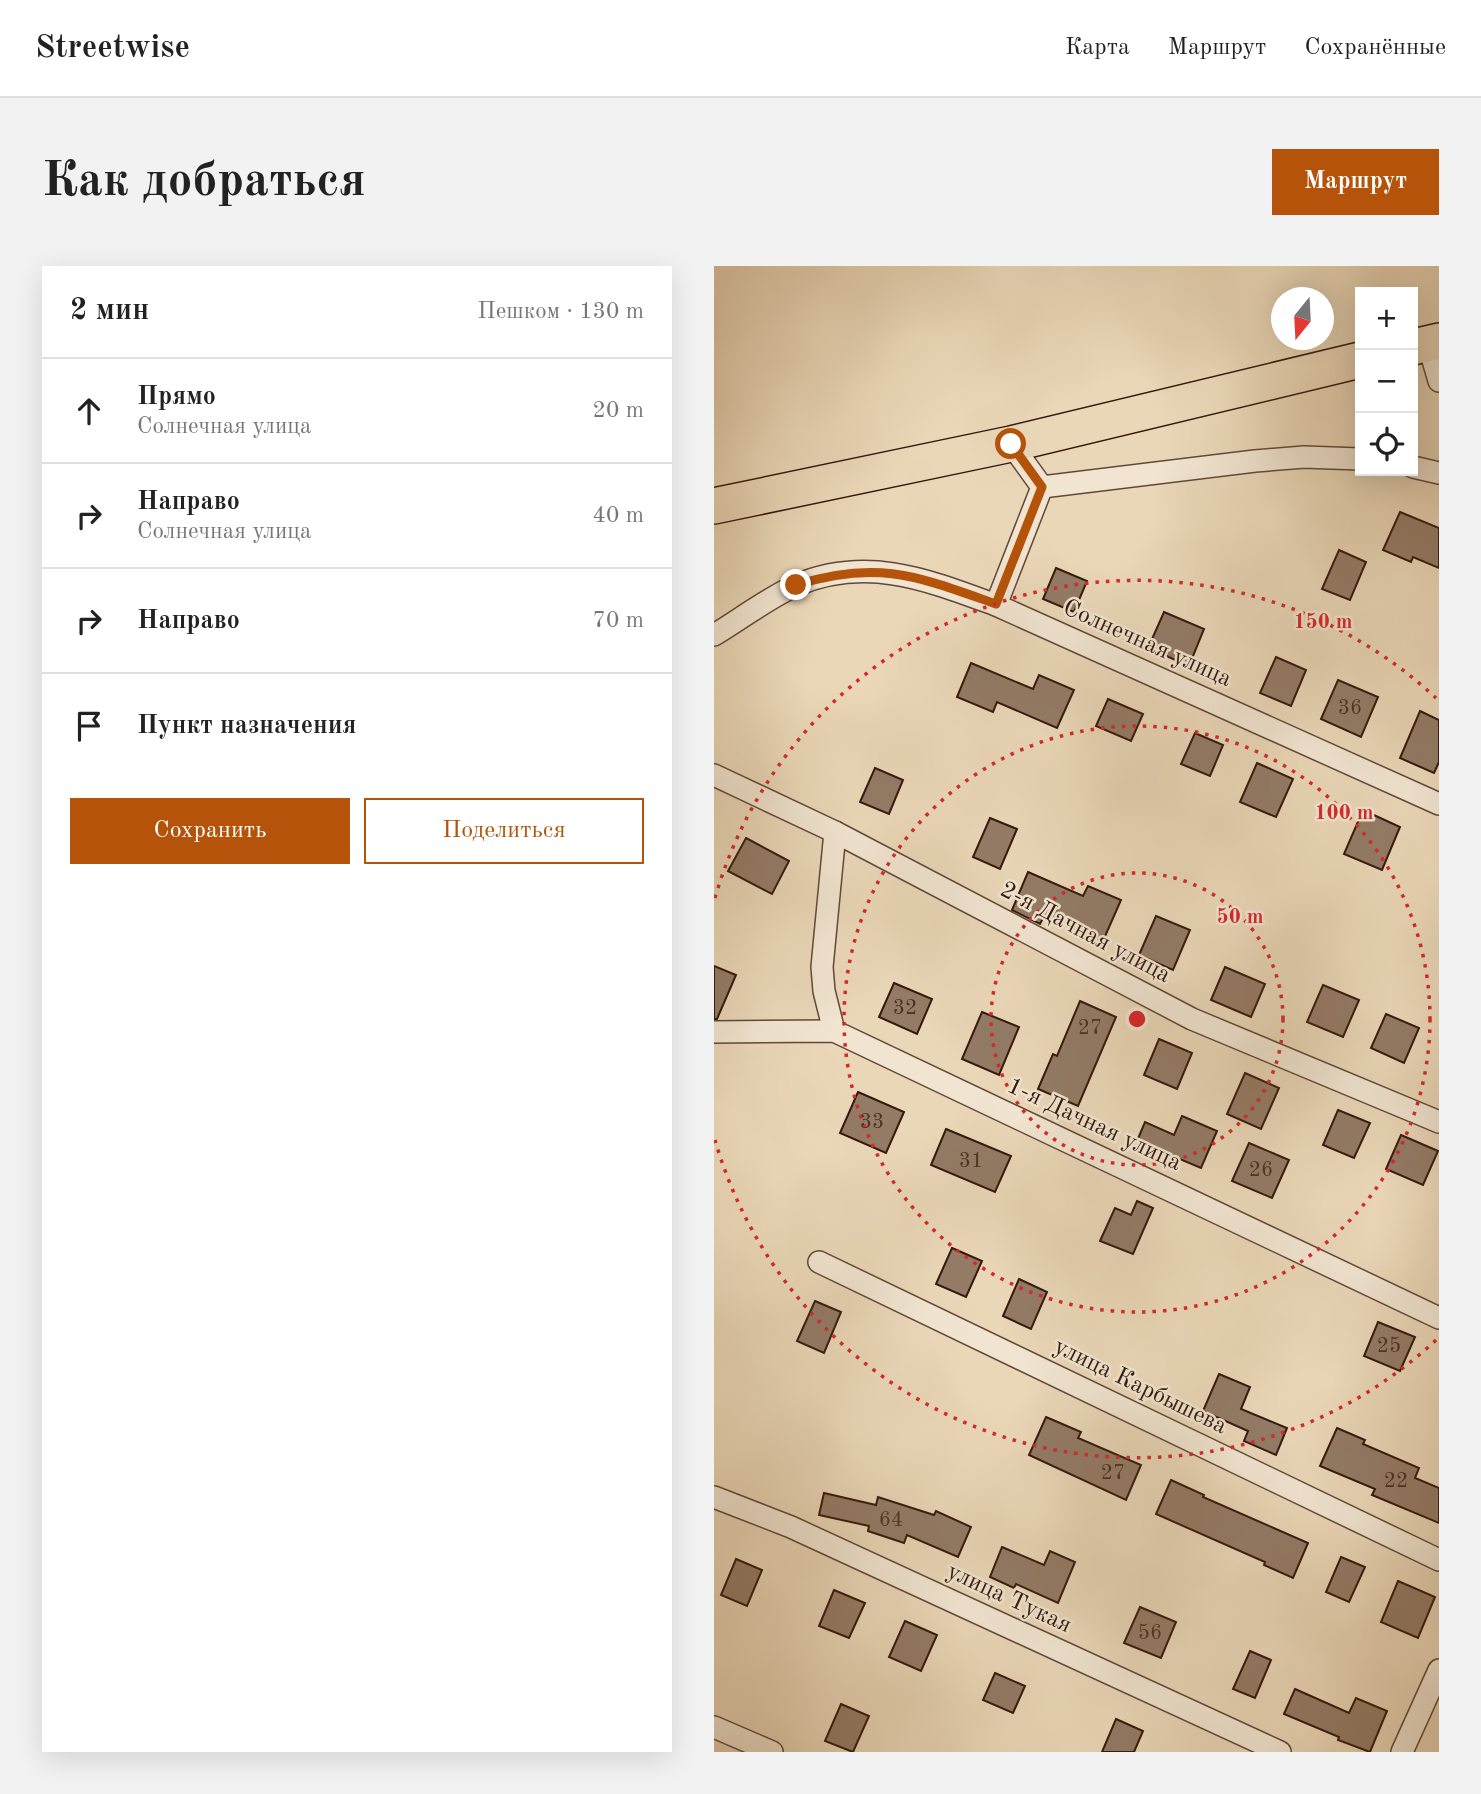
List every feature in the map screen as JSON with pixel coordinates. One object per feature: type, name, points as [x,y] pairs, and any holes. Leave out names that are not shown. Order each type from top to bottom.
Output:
[{"type":"main road","points":[[714,506],[1011,444],[1355,360]]},
{"type":"street","points":[[1427,344],[1439,381]]},
{"type":"street","points":[[1011,444],[1042,487]]},
{"type":"street","points":[[1042,487],[1255,461],[1304,457],[1355,459]]},
{"type":"street","points":[[1418,468],[1439,473]]},
{"type":"street","points":[[996,604],[1042,487]]},
{"type":"street","name":"Солнечная улица","points":[[714,635],[796,585],[845,573],[874,571],[917,577],[996,604],[1439,804]]},
{"type":"street","name":"2-я Дачная улица","points":[[714,775],[835,832],[1192,1019],[1439,1122]]},
{"type":"street","points":[[834,1031],[824,991],[822,967],[835,832]]},
{"type":"street","name":"1-я Дачная улица","points":[[714,1032],[834,1031],[1439,1318]]},
{"type":"street","name":"улица Карбышева","points":[[819,1262],[1439,1560]]},
{"type":"street","name":"улица Тукая","points":[[714,1497],[791,1527],[1280,1752]]},
{"type":"street","points":[[1402,1752],[1439,1670]]},
{"type":"street","points":[[714,1727],[772,1752]]},
{"type":"building","points":[[1400,512],[1439,528],[1439,568],[1413,557],[1411,562],[1383,550]]},
{"type":"building","points":[[1339,550],[1366,562],[1350,600],[1322,589]]},
{"type":"building","points":[[1056,568],[1087,581],[1074,612],[1043,599]]},
{"type":"building","points":[[1164,612],[1204,629],[1189,666],[1148,648]]},
{"type":"building","points":[[1276,657],[1306,670],[1291,706],[1260,693]]},
{"type":"building","points":[[971,663],[1033,689],[1039,675],[1074,690],[1057,728],[997,702],[993,712],[957,697]]},
{"type":"building","points":[[1338,680],[1378,697],[1361,737],[1321,719]]},
{"type":"building","points":[[1108,699],[1143,714],[1131,741],[1096,726]]},
{"type":"building","points":[[1420,711],[1439,720],[1439,762],[1434,773],[1400,758]]},
{"type":"building","points":[[1195,733],[1223,745],[1210,776],[1181,764]]},
{"type":"building","points":[[1257,763],[1293,779],[1276,817],[1240,802]]},
{"type":"building","points":[[875,768],[903,780],[889,814],[860,802]]},
{"type":"building","points":[[1363,810],[1400,827],[1382,870],[1344,854]]},
{"type":"building","points":[[990,818],[1017,829],[1000,869],[973,857]]},
{"type":"building","points":[[746,838],[789,861],[772,894],[728,871]]},
{"type":"building","points":[[1028,872],[1083,896],[1088,886],[1121,900],[1103,941],[1044,916],[1040,924],[1012,910]]},
{"type":"building","points":[[1156,916],[1190,930],[1173,970],[1139,955]]},
{"type":"building","points":[[714,966],[736,975],[717,1019],[714,1019]]},
{"type":"building","points":[[1225,967],[1265,984],[1251,1017],[1211,1000]]},
{"type":"building","points":[[894,983],[932,999],[917,1034],[879,1017]]},
{"type":"building","points":[[1323,985],[1359,1000],[1343,1037],[1307,1022]]},
{"type":"building","points":[[1080,1001],[1116,1017],[1078,1106],[1038,1089],[1053,1054],[1057,1056]]},
{"type":"building","points":[[982,1012],[1019,1027],[999,1075],[962,1059]]},
{"type":"building","points":[[1386,1014],[1419,1028],[1404,1063],[1371,1048]]},
{"type":"building","points":[[1159,1039],[1192,1053],[1177,1089],[1144,1075]]},
{"type":"building","points":[[1245,1073],[1279,1088],[1261,1129],[1227,1114]]},
{"type":"building","points":[[858,1092],[904,1112],[886,1153],[840,1133]]},
{"type":"building","points":[[1338,1110],[1370,1123],[1354,1158],[1323,1145]]},
{"type":"building","points":[[1182,1116],[1217,1131],[1201,1168],[1137,1141],[1145,1122],[1174,1135]]},
{"type":"building","points":[[946,1129],[1011,1156],[995,1192],[931,1165]]},
{"type":"building","points":[[1401,1135],[1438,1151],[1423,1185],[1386,1169]]},
{"type":"building","points":[[1249,1143],[1289,1160],[1272,1198],[1232,1181]]},
{"type":"building","points":[[1137,1201],[1153,1208],[1133,1254],[1100,1241],[1115,1208],[1131,1215]]},
{"type":"building","points":[[952,1248],[982,1261],[966,1297],[936,1284]]},
{"type":"building","points":[[1019,1279],[1047,1292],[1031,1329],[1003,1316]]},
{"type":"building","points":[[815,1301],[841,1312],[824,1353],[797,1341]]},
{"type":"building","points":[[1378,1322],[1415,1337],[1400,1371],[1364,1356]]},
{"type":"building","points":[[1219,1374],[1250,1387],[1241,1409],[1287,1428],[1276,1455],[1244,1441],[1248,1431],[1203,1411]]},
{"type":"building","points":[[1046,1417],[1081,1432],[1078,1438],[1141,1465],[1126,1500],[1029,1455]]},
{"type":"building","points":[[1337,1428],[1365,1440],[1363,1444],[1419,1468],[1415,1478],[1439,1488],[1439,1523],[1372,1495],[1375,1489],[1320,1466]]},
{"type":"building","points":[[1171,1480],[1308,1543],[1293,1578],[1264,1565],[1265,1562],[1156,1514]]},
{"type":"building","points":[[824,1493],[876,1505],[878,1497],[934,1515],[936,1511],[971,1527],[958,1557],[907,1535],[904,1543],[868,1531],[869,1526],[819,1515]]},
{"type":"building","points":[[1002,1547],[1044,1565],[1050,1551],[1075,1562],[1058,1603],[1016,1584],[1014,1588],[990,1577]]},
{"type":"building","points":[[1341,1557],[1365,1567],[1349,1602],[1326,1592]]},
{"type":"building","points":[[736,1559],[762,1570],[747,1606],[721,1595]]},
{"type":"building","points":[[1398,1581],[1435,1597],[1418,1638],[1381,1622]]},
{"type":"building","points":[[834,1590],[865,1603],[849,1638],[819,1626]]},
{"type":"building","points":[[1140,1607],[1176,1622],[1161,1658],[1124,1643]]},
{"type":"building","points":[[905,1621],[937,1635],[921,1671],[889,1657]]},
{"type":"building","points":[[1250,1651],[1271,1660],[1255,1698],[1233,1689]]},
{"type":"building","points":[[995,1673],[1025,1686],[1013,1713],[983,1700]]},
{"type":"building","points":[[1295,1689],[1349,1713],[1356,1698],[1387,1711],[1370,1752],[1284,1714]]},
{"type":"building","points":[[841,1704],[869,1716],[853,1752],[825,1741]]},
{"type":"building","points":[[1116,1719],[1143,1731],[1134,1752],[1102,1752]]},
{"type":"route","points":[[796,585],[845,573],[874,571],[917,577],[996,604],[1042,487],[1011,444]]}]
